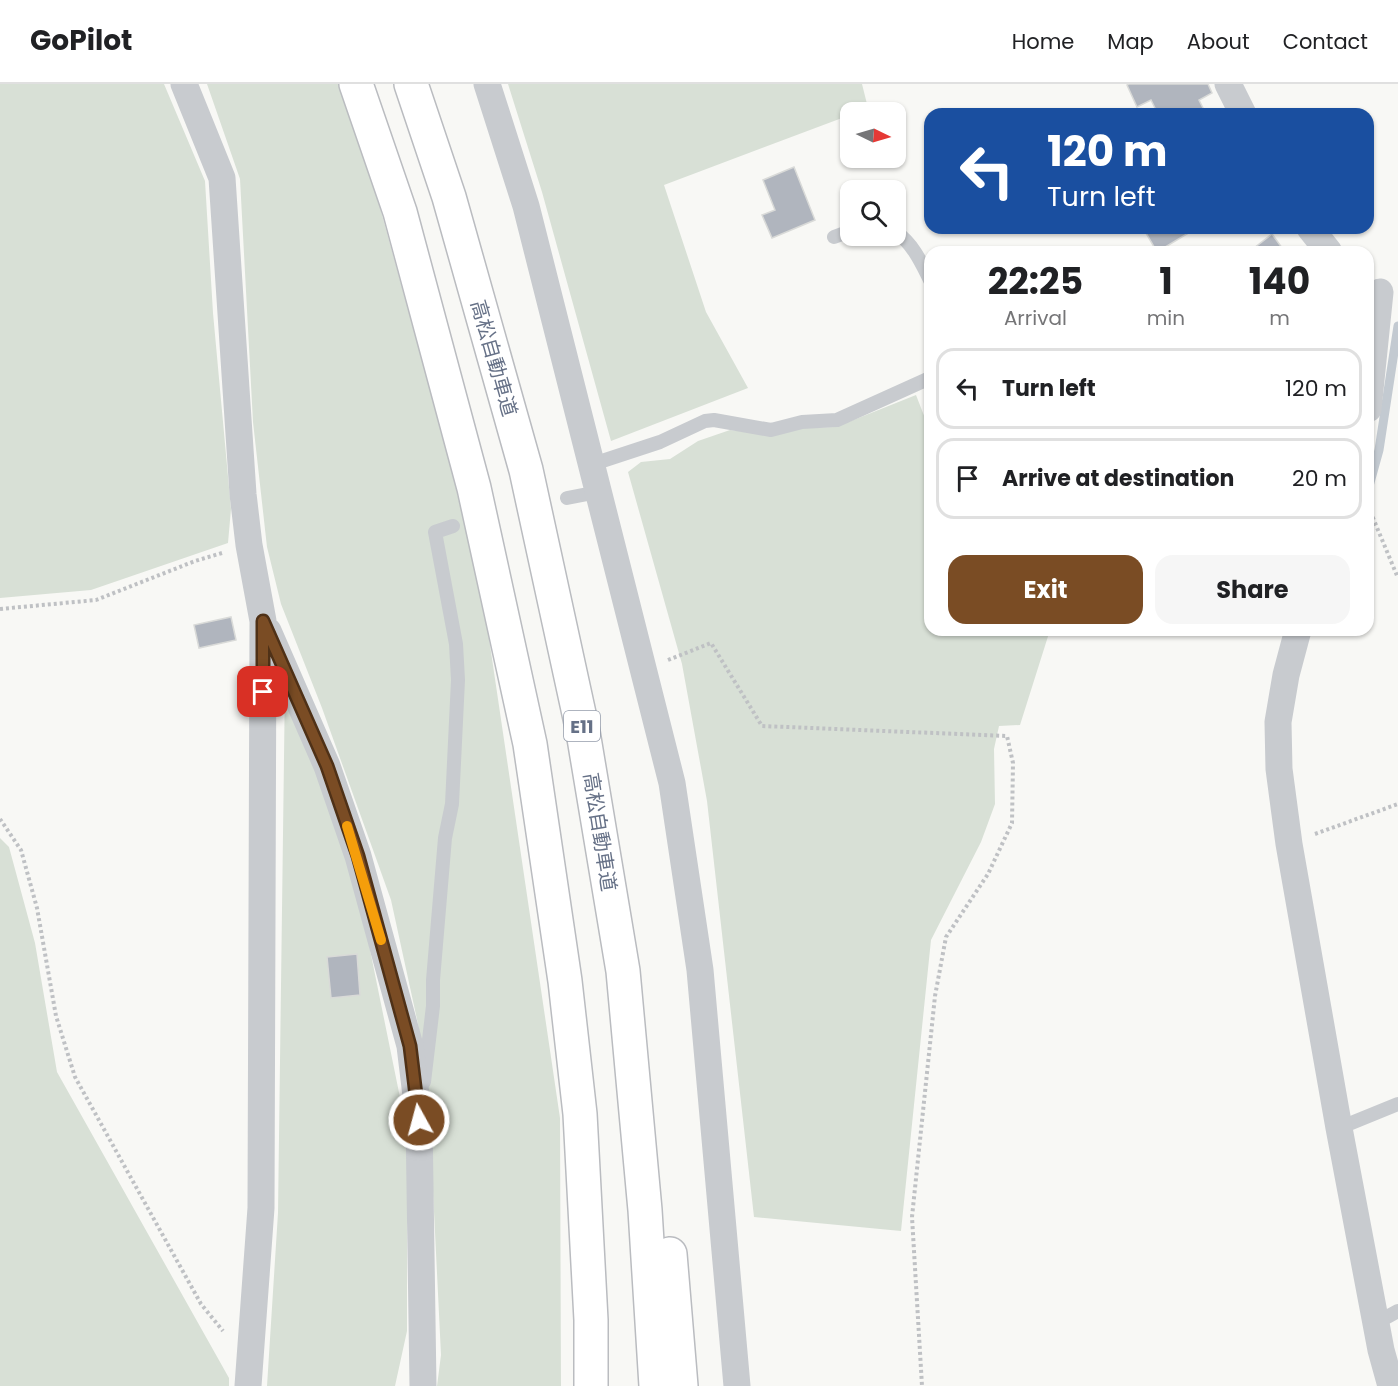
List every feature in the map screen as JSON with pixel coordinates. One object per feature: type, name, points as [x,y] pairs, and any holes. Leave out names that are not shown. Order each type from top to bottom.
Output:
[{"type":"highway","points":[[356,84],[400,212],[474,488],[530,744],[565,981],[580,1114],[591,1320],[591,1386]]},
{"type":"highway","name":"高松自動車道","points":[[411,84],[449,197],[526,470],[583,732],[623,971],[645,1210],[656,1386]]},
{"type":"highway","points":[[623,971],[666,1209],[681,1386]]},
{"type":"street","points":[[184,84],[222,178],[243,494],[249,545],[263,621],[261,1208],[250,1375]]},
{"type":"street","points":[[487,84],[526,206],[672,783],[700,970],[737,1386]]},
{"type":"street","points":[[1228,84],[1240,108]]},
{"type":"street","points":[[1315,234],[1324,246]]},
{"type":"street","points":[[1374,344],[1379,290]]},
{"type":"street","points":[[263,621],[327,766],[358,856],[410,1046],[419,1120],[423,1386]]},
{"type":"street","points":[[1296,636],[1286,675],[1278,722],[1279,769],[1289,844],[1339,1128],[1387,1317],[1381,1350],[1391,1386]]},
{"type":"lane","points":[[834,237],[840,235]]},
{"type":"lane","points":[[906,242],[924,269]]},
{"type":"lane","points":[[590,465],[660,442],[705,421],[714,420],[771,430],[802,422],[837,420],[924,381]]},
{"type":"lane","points":[[567,498],[598,492]]},
{"type":"lane","points":[[419,1120],[433,1006],[433,980],[445,838],[452,804],[458,680],[456,644],[435,532],[453,526]]},
{"type":"lane","points":[[1339,1128],[1398,1104]]},
{"type":"path","points":[[1374,520],[1398,578]]},
{"type":"path","points":[[0,609],[96,600],[195,561],[249,545]]},
{"type":"path","points":[[645,669],[711,643],[762,726],[1007,736],[1013,763],[1012,823],[988,874],[946,937],[935,996],[912,1217],[922,1386]]},
{"type":"path","points":[[1289,844],[1398,804]]},
{"type":"path","points":[[0,819],[21,850],[37,908],[56,1016],[75,1077],[201,1304],[250,1375]]},
{"type":"shaded area","points":[[0,84],[164,84],[205,181],[213,313],[231,509],[228,543],[91,590],[0,598]]},
{"type":"shaded area","points":[[207,84],[346,84],[449,458],[486,618],[560,1118],[561,1386],[437,1386],[441,1355],[431,1150],[418,1024],[391,900],[322,708],[281,604],[267,547],[253,422],[240,179]]},
{"type":"shaded area","points":[[508,84],[862,84],[866,102],[840,102],[840,119],[664,185],[706,312],[748,388],[611,441],[542,192]]},
{"type":"shaded area","points":[[916,395],[924,416],[924,636],[1048,636],[1020,725],[999,726],[994,749],[995,804],[981,842],[931,940],[901,1231],[754,1217],[707,801],[682,664],[628,472],[641,462],[670,459],[698,441],[730,430],[774,435],[801,428],[836,427]]},
{"type":"shaded area","points":[[285,682],[353,866],[407,1132],[407,1331],[395,1386],[267,1386],[278,1213]]},
{"type":"shaded area","points":[[0,838],[9,847],[35,943],[57,1072],[229,1378],[229,1386],[0,1386]]},
{"type":"building","points":[[1208,84],[1212,93],[1199,100],[1203,108],[1155,108],[1151,100],[1137,107],[1127,85]]},
{"type":"building","points":[[794,167],[815,220],[772,238],[762,215],[775,210],[763,180]]},
{"type":"building","points":[[1146,234],[1187,234],[1167,246],[1154,246]]},
{"type":"building","points":[[1272,234],[1281,246],[1257,246]]},
{"type":"building","points":[[231,617],[236,640],[199,648],[194,625]]},
{"type":"building","points":[[357,954],[360,995],[331,998],[327,957]]},
{"type":"waterway","points":[[1374,468],[1379,450],[1398,326]]},
{"type":"slow traffic","points":[[347,826],[358,856],[381,940]]},
{"type":"route","points":[[263,692],[263,621],[327,766],[358,856],[410,1046],[419,1120]]}]
